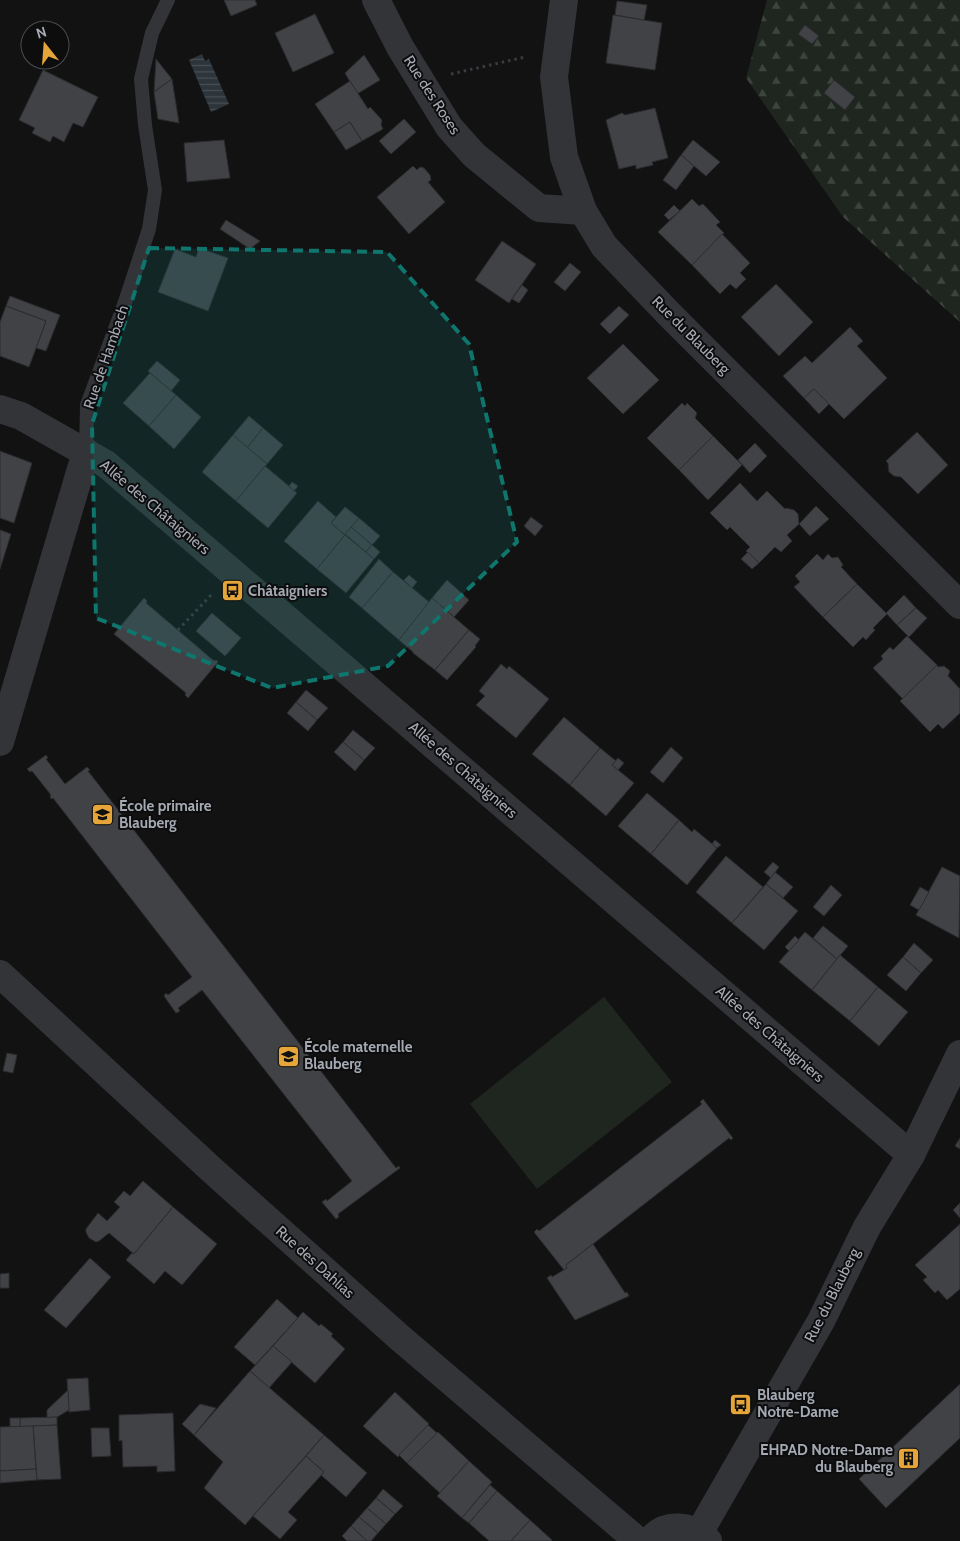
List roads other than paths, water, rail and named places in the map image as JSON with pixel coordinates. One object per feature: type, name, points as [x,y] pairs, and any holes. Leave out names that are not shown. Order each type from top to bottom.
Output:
[{"type":"street","name":"Rue des Roses","points":[[376,0],[400,47],[449,127],[474,155],[539,208],[583,211]]},
{"type":"street","name":"Rue du Blauberg","points":[[564,0],[554,77],[564,157],[583,211],[604,246],[668,313],[960,605]]},
{"type":"street","name":"Allée des Châtaigniers","points":[[0,409],[21,416],[106,464],[911,1155]]},
{"type":"street","name":"Rue de Hambach","points":[[0,742],[86,452]]},
{"type":"street","name":"Rue des Dahlias","points":[[0,974],[213,1171],[377,1317],[638,1541]]},
{"type":"street","name":"Rue du Blauberg","points":[[703,1537],[821,1321],[867,1227],[911,1155],[960,1054]]},
{"type":"street","points":[[650,1541],[663,1530],[675,1527],[687,1528],[703,1537]]},
{"type":"lane","name":"Rue de Hambach","points":[[86,452],[87,405],[125,302],[149,229],[155,190],[145,124],[141,79],[152,33],[168,0]]},
{"type":"place","name":"Châtaigniers","points":[[232,591]]},
{"type":"place","name":"École primaire Blauberg","points":[[103,815]]},
{"type":"place","name":"École maternelle Blauberg","points":[[288,1056]]},
{"type":"place","name":"Blauberg Notre-Dame","points":[[741,1404]]},
{"type":"place","name":"EHPAD Notre-Dame du Blauberg","points":[[909,1459]]}]
